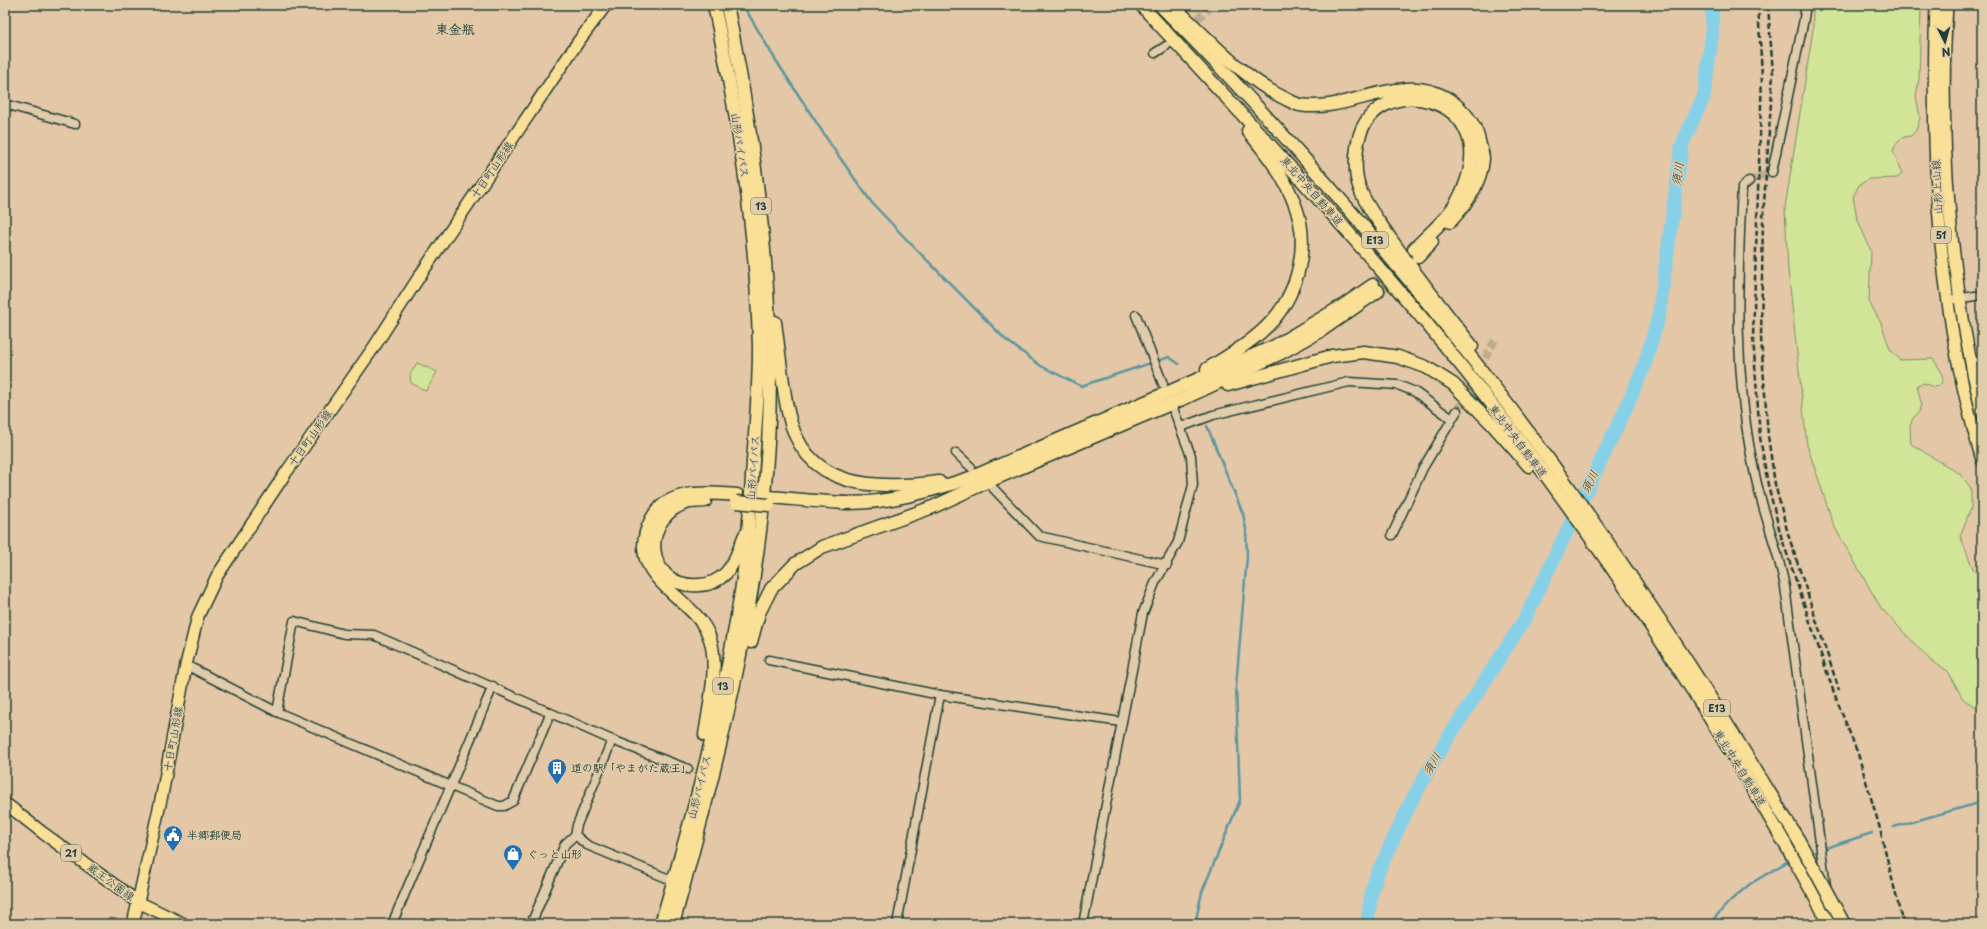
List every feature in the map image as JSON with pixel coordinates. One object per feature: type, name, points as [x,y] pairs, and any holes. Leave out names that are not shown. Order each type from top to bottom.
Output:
[{"type":"highway","name":"山形バイパス","points":[[661,924],[691,817],[726,675],[738,611],[748,528],[757,405],[759,351],[757,291],[747,193],[737,124],[714,5]]},
{"type":"highway","name":"山形バイパス","points":[[673,924],[716,768],[749,612],[765,482],[770,379],[763,231],[748,120],[727,5]]},
{"type":"highway","points":[[1133,5],[1225,104],[1270,159],[1285,182],[1296,206],[1300,229],[1301,250],[1296,280],[1283,306],[1273,320],[1246,343],[1182,385]]},
{"type":"highway","name":"東北中央自動車道","points":[[1141,5],[1316,194],[1442,342],[1496,419],[1598,550],[1626,581],[1729,725],[1799,841],[1844,924]]},
{"type":"highway","name":"東北中央自動車道","points":[[1160,5],[1237,83],[1304,156],[1509,400],[1626,581],[1788,847],[1831,924]]},
{"type":"highway","points":[[1172,5],[1252,78],[1272,92],[1299,105],[1327,105],[1363,98],[1387,90],[1419,89],[1447,97],[1466,113],[1478,134],[1483,158],[1477,183],[1461,211],[1416,253],[1450,212],[1461,196],[1469,176],[1472,154],[1467,133],[1454,113],[1436,102],[1415,98],[1390,102],[1369,117],[1358,138],[1355,164],[1360,189],[1369,207],[1509,400]]},
{"type":"highway","points":[[763,231],[788,413],[794,431],[806,454],[821,467],[842,479],[869,485],[908,486],[971,472]]},
{"type":"highway","points":[[716,768],[729,740],[754,629],[771,589],[795,564],[822,547],[933,508],[1187,397],[1319,332],[1375,288],[1276,346],[918,494],[884,500],[848,503],[769,501]]},
{"type":"highway","points":[[1187,397],[1332,356],[1364,352],[1398,357],[1426,367],[1453,384],[1496,419]]},
{"type":"highway","points":[[691,817],[714,674],[710,639],[702,624],[662,585],[651,568],[645,552],[645,538],[654,516],[661,507],[672,499],[684,494],[846,509],[866,508],[931,498],[989,484]]},
{"type":"highway","points":[[737,498],[689,502],[676,509],[664,519],[654,537],[655,556],[662,571],[673,581],[689,586],[707,585],[719,579],[734,563],[748,528]]},
{"type":"main road","name":"十日町山形線","points":[[133,924],[162,795],[186,665],[198,616],[217,576],[285,474],[374,347],[419,276],[578,42],[606,5]]},
{"type":"main road","name":"山形上山線","points":[[1936,5],[1934,66],[1937,186],[1948,300],[1963,383],[1982,460]]},
{"type":"main road","name":"山形上山線","points":[[1947,5],[1946,124],[1952,229],[1960,298],[1969,354],[1982,413]]},
{"type":"main road","name":"蔵王公園線","points":[[5,803],[43,833],[138,902],[184,924]]},
{"type":"street","points":[[1772,172],[1806,5]]},
{"type":"street","points":[[1155,53],[1166,46]]},
{"type":"street","points":[[5,104],[75,124]]},
{"type":"street","points":[[1749,181],[1742,187],[1737,310],[1739,361],[1755,475],[1781,564],[1785,586],[1831,924]]},
{"type":"street","points":[[1948,300],[1982,295]]},
{"type":"street","points":[[1136,315],[1163,384]]},
{"type":"street","points":[[1181,427],[1213,415],[1349,382],[1398,385],[1415,392],[1452,419]]},
{"type":"street","points":[[1082,924],[1143,613],[1155,583],[1167,565],[1178,542],[1193,485],[1191,456],[1174,411]]},
{"type":"street","points":[[1392,535],[1423,468],[1457,411]]},
{"type":"street","points":[[956,453],[971,472]]},
{"type":"street","points":[[989,484],[1039,536],[1167,565]]},
{"type":"street","points":[[277,712],[294,621],[344,634],[374,635],[493,686],[550,714],[688,769]]},
{"type":"street","points":[[769,660],[940,695],[1121,722]]},
{"type":"street","points":[[186,665],[277,712],[498,806],[508,804],[513,801],[550,714]]},
{"type":"street","points":[[392,924],[493,686]]},
{"type":"street","points":[[897,924],[940,695]]},
{"type":"street","points":[[531,924],[565,844],[575,835],[577,825],[612,740]]},
{"type":"street","points":[[575,835],[587,845],[674,881]]},
{"type":"green space","points":[[1813,5],[1921,5],[1919,79],[1916,96],[1920,118],[1916,130],[1911,136],[1904,137],[1899,140],[1893,151],[1902,174],[1897,178],[1869,179],[1859,185],[1853,197],[1857,218],[1871,251],[1869,302],[1881,323],[1890,349],[1900,360],[1933,359],[1941,371],[1943,380],[1939,386],[1933,387],[1924,383],[1917,385],[1921,403],[1919,412],[1913,418],[1910,426],[1911,444],[1960,474],[1971,488],[1971,508],[1960,536],[1974,571],[1982,574],[1982,715],[1979,709],[1963,699],[1948,671],[1931,661],[1881,608],[1834,526],[1807,445],[1788,269],[1785,208],[1813,30]]},
{"type":"green space","points":[[417,363],[437,372],[426,391],[411,383],[410,375]]},
{"type":"waterway","points":[[743,5],[775,59],[833,148],[872,203],[1006,340],[1041,366],[1081,386],[1169,357],[1179,364]]},
{"type":"waterway","name":"須川","points":[[1367,924],[1372,890],[1378,872],[1412,800],[1436,757],[1526,617],[1626,408],[1645,364],[1659,315],[1682,145],[1704,96],[1712,36],[1712,5]]},
{"type":"waterway","points":[[1195,924],[1202,892],[1240,800],[1236,687],[1247,556],[1246,529],[1243,514],[1207,426]]},
{"type":"waterway","points":[[1894,827],[1982,802]]},
{"type":"waterway","points":[[1810,853],[1872,833]]},
{"type":"waterway","points":[[1709,924],[1730,901],[1750,884],[1790,860]]},
{"type":"tunnel","points":[[1170,43],[1209,9]]},
{"type":"tunnel","points":[[1749,181],[1772,172]]},
{"type":"tunnel","points":[[1373,285],[1414,249]]},
{"type":"tunnel","points":[[1378,291],[1408,266]]},
{"type":"tunnel","points":[[1457,411],[1496,338]]},
{"type":"railway","points":[[1758,5],[1762,76],[1753,337],[1760,437],[1768,485],[1781,536],[1834,693],[1858,754],[1879,825],[1903,924]]},
{"type":"railway","points":[[1768,5],[1773,74],[1763,218],[1761,338],[1768,436],[1775,484],[1788,534],[1839,690]]},
{"type":"place","name":"道の駅「やまがた蔵王」","points":[[557,785]]},
{"type":"place","name":"半郷郵便局","points":[[173,852]]},
{"type":"place","name":"ぐっと山形","points":[[513,871]]},
{"type":"district","name":"東金瓶","points":[[455,29]]}]
